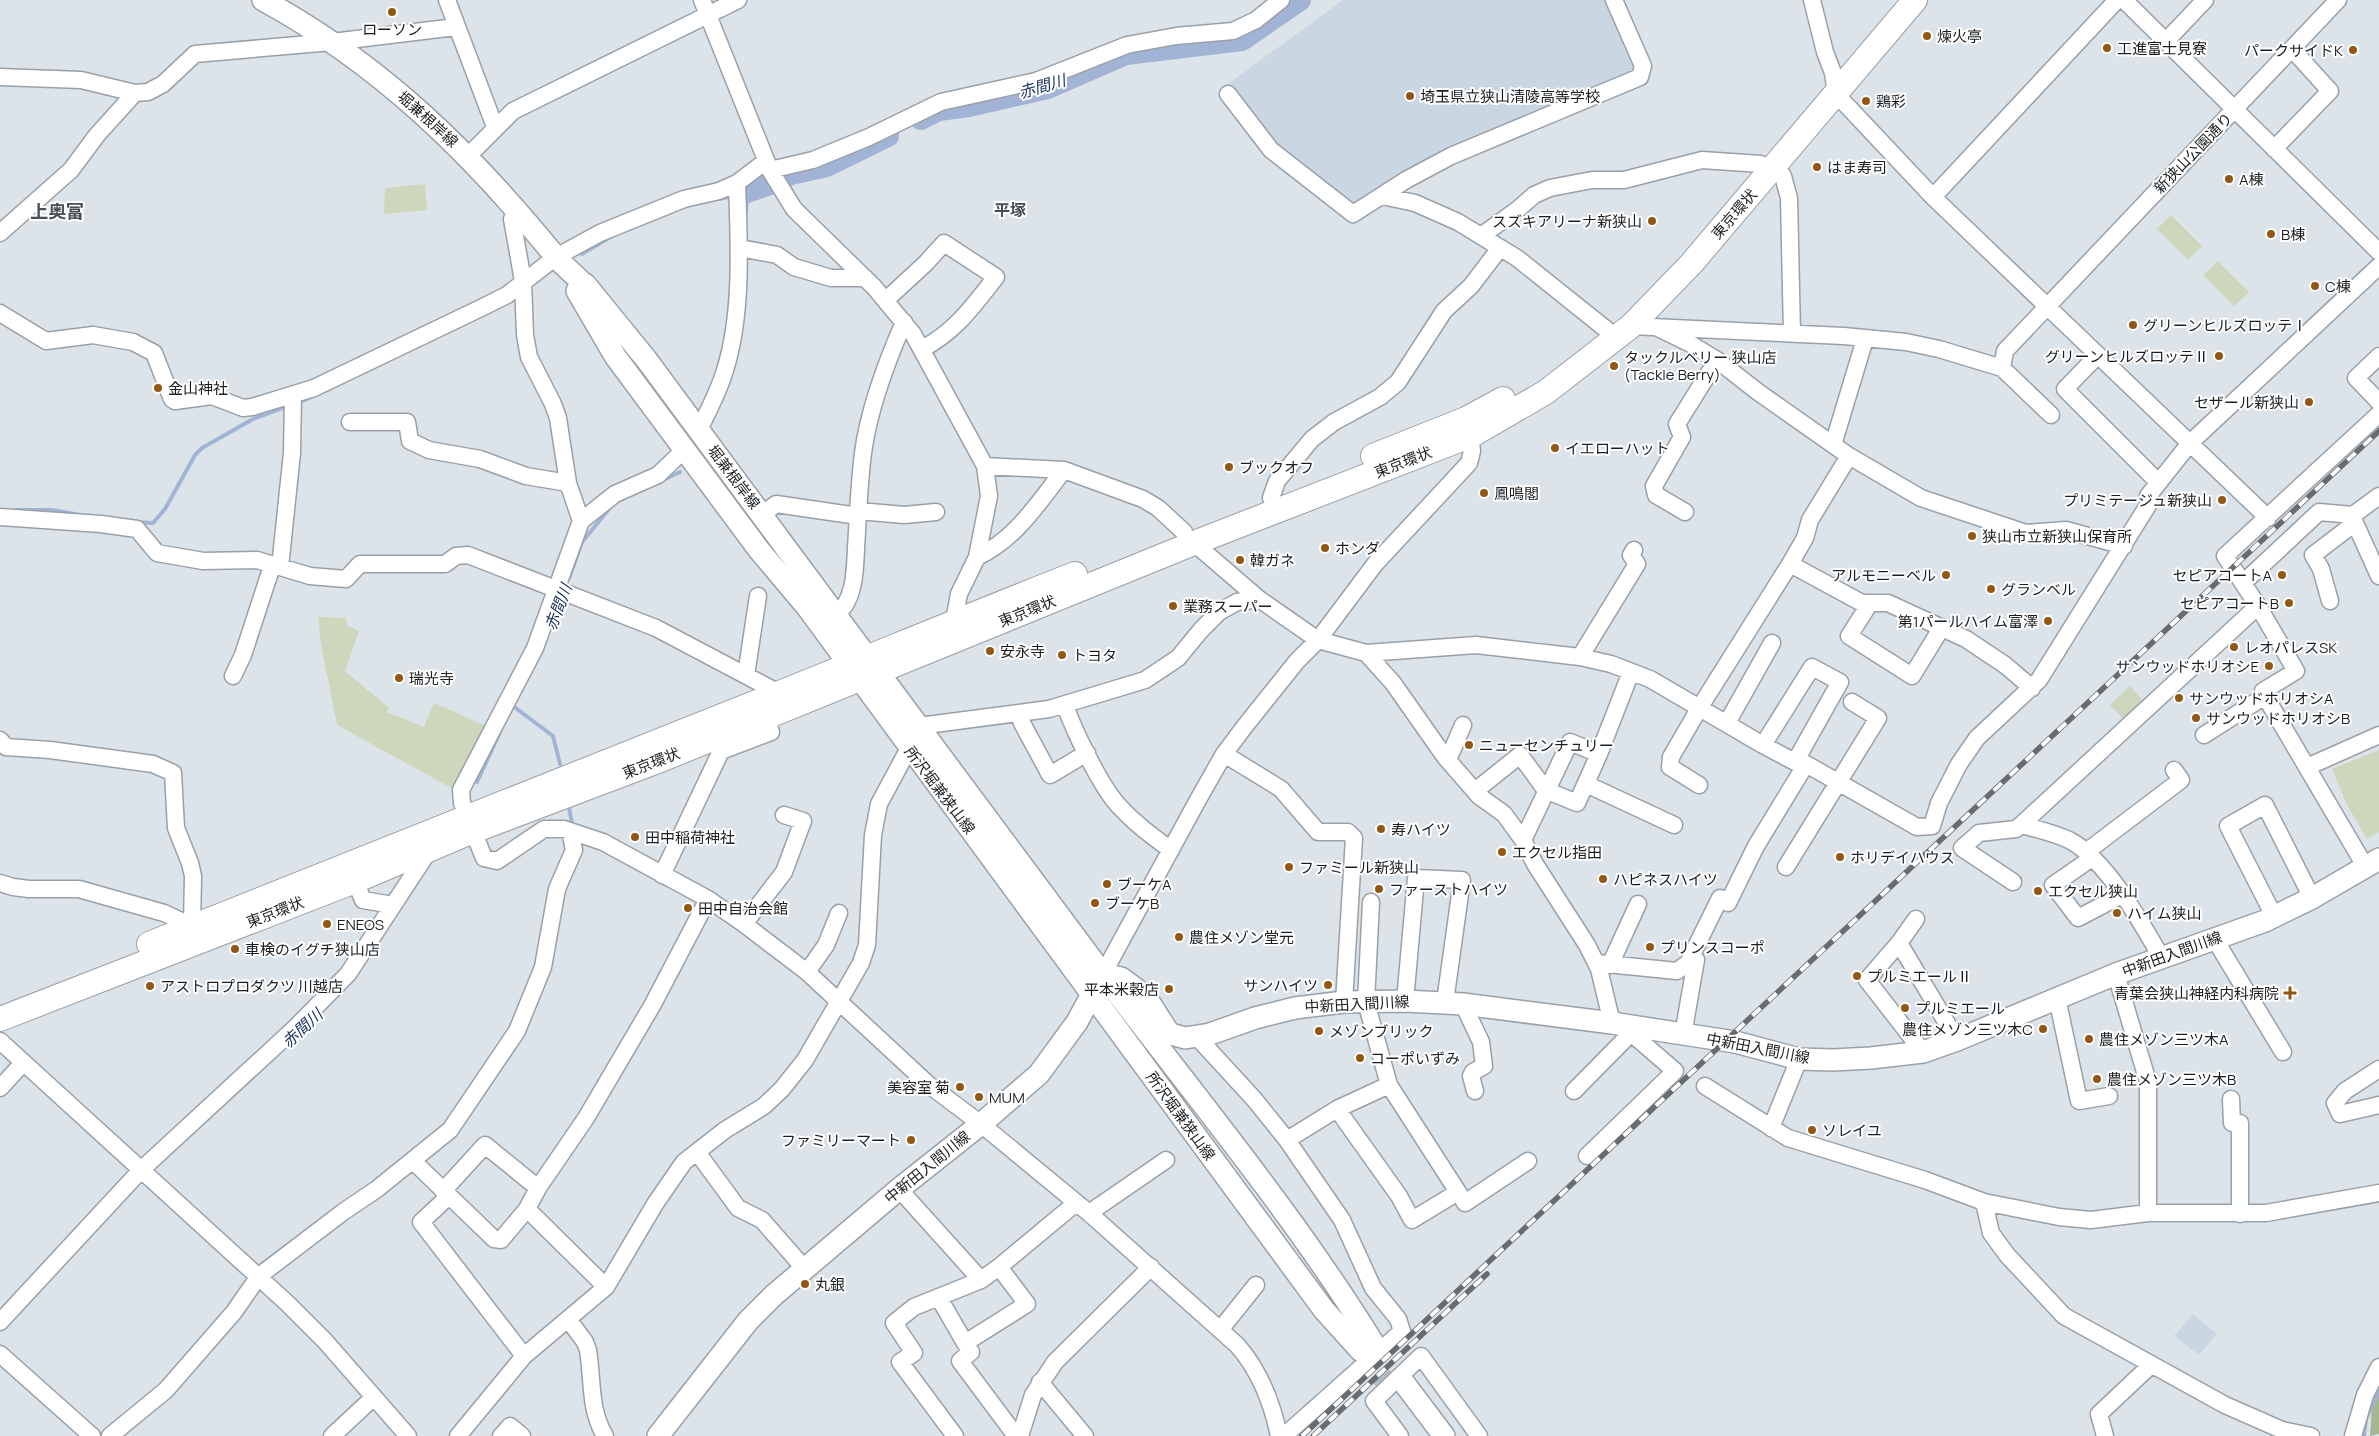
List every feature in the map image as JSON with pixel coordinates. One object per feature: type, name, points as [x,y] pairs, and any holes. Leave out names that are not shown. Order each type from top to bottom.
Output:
[{"type":"highway","name":"東京環状","points":[[1835,84],[1895,0]]},
{"type":"highway","name":"東京環状","points":[[0,1019],[355,881],[430,849],[470,823],[779,693],[863,668],[1469,427],[1546,392],[1631,326],[1691,264],[1768,165],[1835,84],[1915,0]]},
{"type":"highway","name":"東京環状","points":[[0,1004],[192,926],[470,823],[663,758],[766,716],[954,621],[1189,538],[1271,498],[1469,427],[1607,330],[1662,279],[1768,165]]},
{"type":"main road","name":"堀兼根岸線","points":[[263,0],[332,42],[400,93],[468,156],[517,209],[641,365],[766,540]]},
{"type":"main road","name":"堀兼根岸線","points":[[581,288],[646,359],[699,430],[836,615],[863,668]]},
{"type":"main road","name":"堀兼根岸線","points":[[581,288],[615,356],[684,450],[759,550],[807,607],[863,668]]},
{"type":"main road","name":"所沢堀兼狭山線","points":[[863,668],[919,726],[1342,1293],[1366,1346]]},
{"type":"main road","name":"所沢堀兼狭山線","points":[[863,668],[909,748],[1093,994],[1324,1310],[1366,1346]]},
{"type":"main road","name":"中新田入間川線","points":[[1172,1064],[1176,1051],[1195,1037],[1295,1008],[1344,1002],[1405,1001],[1454,1003],[1612,1024],[1634,1030],[1735,1042],[1799,1059],[1871,1058],[1923,1052],[1957,1040],[2116,974],[2274,916],[2312,898],[2372,863]]},
{"type":"main road","name":"中新田入間川線","points":[[659,1435],[748,1321],[804,1268],[981,1124],[1039,1074],[1078,1022],[1103,974]]},
{"type":"main road","points":[[1103,974],[1121,978],[1136,989],[1152,1005],[1172,1034],[1185,1038],[1195,1037]]},
{"type":"main road","name":"所沢堀兼狭山線","points":[[1210,1134],[1335,1298],[1366,1346]]},
{"type":"main road","points":[[1426,1436],[1397,1385],[1444,1436]]},
{"type":"street","points":[[447,0],[495,127]]},
{"type":"street","points":[[702,0],[768,166],[794,209],[865,278],[904,322],[922,349],[985,466],[989,496],[977,557],[959,594],[954,621]]},
{"type":"street","points":[[468,156],[513,111],[738,0]]},
{"type":"street","points":[[0,313],[46,341],[93,335],[133,342],[149,349],[154,354],[172,399],[175,401],[212,396],[243,408],[293,401],[314,388],[507,295],[524,289],[600,233],[648,212],[684,198],[719,191],[768,166],[813,160],[869,137],[941,102],[1036,81],[1127,46],[1176,36],[1233,31],[1256,20],[1281,0]]},
{"type":"street","points":[[1228,94],[1271,150],[1353,214],[1450,156],[1640,77],[1643,66],[1614,0]]},
{"type":"street","points":[[1812,0],[1835,84],[1933,197],[2268,518]]},
{"type":"street","points":[[1933,197],[2117,0]]},
{"type":"street","points":[[2124,0],[2379,252]]},
{"type":"street","points":[[2166,41],[2205,0]]},
{"type":"street","name":"新狭山公園通り","points":[[2002,368],[2005,351],[2338,0]]},
{"type":"street","points":[[0,77],[81,80],[135,93],[148,92],[163,84],[195,54],[332,42],[456,26]]},
{"type":"street","points":[[2274,149],[2330,91],[2292,49]]},
{"type":"street","points":[[0,233],[71,170],[97,135],[135,93]]},
{"type":"street","points":[[1481,236],[1534,195],[1550,188],[1592,180],[1624,180],[1702,160],[1768,165],[1783,176],[1789,198],[1792,334]]},
{"type":"street","points":[[699,430],[725,370],[734,328],[744,248],[737,183]]},
{"type":"street","points":[[1382,196],[1415,203],[1458,222],[1517,258],[1607,330]]},
{"type":"street","points":[[517,209],[512,219],[524,289],[525,335],[529,356],[558,418],[568,483],[581,521],[561,590],[535,648],[461,790],[462,804],[484,858],[497,861],[544,829],[570,831],[603,842],[708,899],[744,924],[807,972],[929,1086],[981,1124],[1089,1213],[1220,1330],[1251,1362],[1264,1385],[1279,1436]]},
{"type":"street","points":[[886,300],[944,243],[996,277],[943,338],[922,349]]},
{"type":"street","points":[[744,248],[777,255],[794,268],[831,278],[865,278]]},
{"type":"street","points":[[1271,498],[1277,481],[1312,439],[1334,422],[1380,397],[1398,382],[1444,311],[1470,286],[1500,248]]},
{"type":"street","points":[[985,466],[1064,470],[1143,500],[1158,508],[1189,538],[1259,599],[1318,640],[1366,653],[1476,645],[1580,657],[1631,672],[1650,679],[1763,746],[1839,783],[1917,827],[1932,826],[1939,803],[1959,764],[1977,738],[2040,680],[2124,546],[2150,502],[2148,496],[2158,482],[2190,443],[2379,266]]},
{"type":"street","points":[[836,615],[844,609],[854,581],[863,452],[887,359],[904,322]]},
{"type":"street","points":[[1631,326],[1906,342],[1939,349],[2002,368],[2051,416]]},
{"type":"street","points":[[1658,328],[1689,343],[1717,360],[1758,392],[1849,456],[1922,498],[2026,533],[2066,530],[2124,546]]},
{"type":"street","points":[[1833,445],[1865,339]]},
{"type":"street","points":[[2098,355],[2065,390],[2158,482]]},
{"type":"street","points":[[2379,356],[2356,378],[2379,402]]},
{"type":"street","points":[[1685,512],[1656,495],[1654,486],[1682,437],[1677,424],[1717,360]]},
{"type":"street","points":[[234,676],[276,567],[292,453],[293,401]]},
{"type":"street","points":[[2372,863],[2307,767],[2265,696],[2263,691],[2296,671],[2258,606],[2225,556],[2379,414]]},
{"type":"street","points":[[350,422],[407,422],[410,441],[429,450],[480,459],[526,476],[568,483]]},
{"type":"street","points":[[1103,974],[1224,754],[1267,697],[1297,661],[1318,640],[1375,564],[1468,463],[1469,427]]},
{"type":"street","points":[[581,521],[615,494],[658,475],[684,450]]},
{"type":"street","points":[[1699,785],[1670,767],[1671,757],[1700,707],[1790,564],[1805,538],[1810,520],[1849,456]]},
{"type":"street","points":[[977,557],[993,550],[1016,529],[1064,470]]},
{"type":"street","points":[[2330,601],[2321,569],[2313,555],[2379,496]]},
{"type":"street","points":[[762,515],[776,504],[858,513],[904,515],[936,512]]},
{"type":"street","points":[[2243,583],[2318,512],[2354,519]]},
{"type":"street","points":[[0,517],[71,521],[137,529],[157,553],[203,561],[257,560],[310,576],[346,579],[360,564],[446,564],[456,556],[468,555],[656,628],[779,693]]},
{"type":"street","points":[[2354,519],[2379,576]]},
{"type":"street","points":[[1580,657],[1637,564],[1631,555],[1634,550]]},
{"type":"street","points":[[1790,564],[1862,603],[1888,603],[1966,639],[2005,665],[2032,688]]},
{"type":"street","points":[[746,675],[758,596]]},
{"type":"street","points":[[919,726],[1065,705],[1120,689],[1158,673],[1178,658],[1215,616],[1237,602],[1250,598],[1259,599]]},
{"type":"street","points":[[1870,603],[1849,636],[1912,676],[1942,627]]},
{"type":"street","points":[[2013,882],[1962,848],[1979,833],[2016,829],[2021,825],[2258,606]]},
{"type":"street","points":[[1727,723],[1772,643]]},
{"type":"street","points":[[1366,653],[1393,683],[1445,758],[1474,791],[1504,814],[1523,840],[1603,964],[1612,1024]]},
{"type":"street","points":[[1603,964],[1677,971],[1688,964],[1720,898],[1728,903],[1840,682],[1812,667],[1763,746]]},
{"type":"street","points":[[1474,791],[1520,756],[1548,791],[1577,803],[1599,754],[1631,672]]},
{"type":"street","points":[[2204,735],[2265,696]]},
{"type":"street","points":[[1786,867],[1878,718],[1852,702]]},
{"type":"street","points":[[1065,705],[1087,753],[1116,803],[1135,823],[1171,850]]},
{"type":"street","points":[[1019,712],[1022,723],[1050,775],[1087,753]]},
{"type":"street","points":[[662,875],[721,751],[771,732],[766,716]]},
{"type":"street","points":[[1445,758],[1451,753],[1463,724]]},
{"type":"street","points":[[2307,767],[2379,735]]},
{"type":"street","points":[[0,740],[6,747],[50,750],[153,764],[173,772],[176,828],[190,863],[193,876],[192,926],[164,913],[79,889],[29,889],[0,883]]},
{"type":"street","points":[[1523,840],[1570,742],[1599,754]]},
{"type":"street","points":[[458,1436],[524,1356],[606,1287],[672,1177],[684,1162],[725,1130],[764,1106],[805,1060],[838,1002],[852,982],[867,945],[873,835],[879,804],[909,748]]},
{"type":"street","points":[[1224,754],[1280,789],[1318,832],[1348,832],[1354,838],[1344,1002]]},
{"type":"street","points":[[2122,895],[2078,918],[2053,885],[2181,780],[2174,770]]},
{"type":"street","points":[[1586,784],[1674,825]]},
{"type":"street","points":[[2274,916],[2228,826],[2265,805],[2312,898]]},
{"type":"street","points":[[744,924],[784,872],[803,821],[784,816]]},
{"type":"street","points":[[2021,825],[2070,841],[2089,855],[2139,918],[2161,957]]},
{"type":"street","points":[[110,1436],[166,1390],[234,1312],[259,1276],[342,1212],[377,1189],[450,1130],[517,1031],[543,967],[556,889],[574,850],[570,831]]},
{"type":"street","points":[[0,1322],[141,1170],[287,1045],[353,978],[430,849]]},
{"type":"street","points":[[1405,1001],[1416,878],[1462,880],[1454,1003],[1482,1042],[1484,1066],[1473,1072],[1471,1076],[1475,1091]]},
{"type":"street","points":[[355,881],[363,900],[391,915]]},
{"type":"street","points":[[413,1161],[494,1239],[501,1240],[527,1209],[538,1188],[586,1118],[653,1004],[708,899]]},
{"type":"street","points":[[1371,902],[1366,1002],[1390,1085],[1465,1203],[1528,1161]]},
{"type":"street","points":[[1603,964],[1638,904]]},
{"type":"street","points":[[807,972],[826,945],[839,913]]},
{"type":"street","points":[[1916,919],[1867,980],[1923,1052]]},
{"type":"street","points":[[2214,938],[2283,1052]]},
{"type":"street","points":[[1899,942],[1957,1040]]},
{"type":"street","points":[[1683,1035],[1696,960],[1691,956]]},
{"type":"street","points":[[2116,974],[2148,1082],[2148,1213]]},
{"type":"street","points":[[2056,998],[2079,1101],[2109,1096]]},
{"type":"street","points":[[1574,1091],[1634,1030],[1675,1071],[1587,1156]]},
{"type":"street","points":[[1195,1037],[1254,1099],[1287,1140],[1342,1220],[1372,1288],[1398,1319],[1402,1331],[1284,1436]]},
{"type":"street","points":[[0,1041],[259,1276],[325,1341],[408,1436]]},
{"type":"street","points":[[1771,1128],[1799,1059]]},
{"type":"street","points":[[0,1088],[23,1063]]},
{"type":"street","points":[[2379,1069],[2346,1091],[2335,1102],[2340,1114],[2379,1105]]},
{"type":"street","points":[[1287,1140],[1337,1109],[1390,1085]]},
{"type":"street","points":[[1705,1086],[1788,1138],[1925,1180],[1984,1202],[2059,1217],[2091,1220],[2148,1213],[2240,1214],[2291,1210],[2379,1193]]},
{"type":"street","points":[[2231,1099],[2232,1123],[2240,1123],[2240,1214]]},
{"type":"street","points":[[1337,1109],[1399,1196],[1412,1220],[1458,1192]]},
{"type":"street","points":[[524,1356],[422,1222],[485,1145],[538,1188]]},
{"type":"street","points":[[696,1152],[738,1208],[762,1220],[804,1268]]},
{"type":"street","points":[[1089,1213],[1166,1160]]},
{"type":"street","points":[[899,1189],[980,1280]]},
{"type":"street","points":[[1984,1202],[1991,1233],[2007,1255],[2064,1316],[2225,1405],[2282,1430],[2311,1436]]},
{"type":"street","points":[[955,1436],[900,1362],[914,1353],[894,1323],[914,1307],[940,1298],[980,1280],[999,1267],[1076,1203]]},
{"type":"street","points":[[527,1209],[606,1287]]},
{"type":"street","points":[[965,1343],[1027,1304],[999,1267]]},
{"type":"street","points":[[1020,1436],[1033,1395],[1055,1362],[1151,1267]]},
{"type":"street","points":[[1220,1330],[1256,1284]]},
{"type":"street","points":[[940,1298],[971,1352],[960,1360],[1016,1436]]},
{"type":"street","points":[[568,1319],[585,1342],[588,1350],[592,1405],[597,1423],[605,1436]]},
{"type":"street","points":[[0,1354],[92,1436]]},
{"type":"street","points":[[1400,1436],[1374,1401],[1421,1356],[1479,1436]]},
{"type":"street","points":[[2105,1436],[2099,1414],[2151,1365]]},
{"type":"street","points":[[2353,1436],[2362,1404],[2379,1367]]},
{"type":"street","points":[[1040,1382],[1085,1436]]},
{"type":"street","points":[[332,1436],[374,1396]]},
{"type":"street","points":[[502,1436],[510,1426],[522,1436]]},
{"type":"shaded area","name":"埼玉県立狭山清陵高等学校","points":[[1343,0],[1610,0],[1638,74],[1351,207],[1274,147],[1243,108],[1228,84]]},
{"type":"shaded area","points":[[2193,1314],[2217,1334],[2199,1355],[2174,1336]]},
{"type":"green space","points":[[425,184],[427,210],[384,214],[385,188]]},
{"type":"green space","points":[[2171,215],[2202,246],[2188,260],[2157,229]]},
{"type":"green space","points":[[2218,261],[2249,292],[2234,306],[2203,275]]},
{"type":"green space","points":[[318,617],[345,618],[348,626],[359,631],[345,671],[389,708],[387,712],[424,727],[434,703],[488,727],[455,790],[337,725],[321,644]]},
{"type":"green space","points":[[2130,686],[2146,704],[2127,723],[2110,705]]},
{"type":"green space","points":[[2379,750],[2379,832],[2367,839],[2346,803],[2332,769]]},
{"type":"green space","points":[[2379,1394],[2379,1434],[2370,1436],[2372,1406]]},
{"type":"waterway","name":"赤間川","points":[[921,119],[939,110],[969,106],[1048,88],[1126,54],[1242,40],[1300,0]]},
{"type":"waterway","name":"赤間川","points":[[783,178],[791,174],[827,166],[888,136]]},
{"type":"waterway","name":"赤間川","points":[[747,192],[770,184]]},
{"type":"waterway","name":"赤間川","points":[[746,213],[747,192]]},
{"type":"waterway","points":[[719,199],[728,197]]},
{"type":"waterway","points":[[582,254],[612,236]]},
{"type":"waterway","points":[[297,403],[314,396]]},
{"type":"waterway","points":[[136,522],[153,523],[165,509],[195,455],[202,448],[253,419],[288,406]]},
{"type":"waterway","name":"赤間川","points":[[659,482],[680,472]]},
{"type":"waterway","name":"赤間川","points":[[569,578],[582,542],[609,509]]},
{"type":"waterway","points":[[15,510],[52,510],[80,515]]},
{"type":"waterway","points":[[513,706],[553,736],[560,764]]},
{"type":"waterway","name":"赤間川","points":[[477,782],[501,730]]},
{"type":"waterway","points":[[569,807],[572,824]]},
{"type":"waterway","points":[[2364,1436],[2366,1419],[2379,1391]]},
{"type":"tunnel","points":[[1361,1351],[1393,1391]]},
{"type":"railway","points":[[1302,1436],[2379,431]]},
{"type":"railway","points":[[1313,1436],[1487,1274]]},
{"type":"place","name":"ローソン","points":[[392,12]]},
{"type":"place","name":"煉火亭","points":[[1927,36]]},
{"type":"place","name":"工進富士見寮","points":[[2107,48]]},
{"type":"place","name":"パークサイドK","points":[[2353,50]]},
{"type":"place","name":"埼玉県立狭山清陵高等学校","points":[[1410,96]]},
{"type":"place","name":"鶏彩","points":[[1866,101]]},
{"type":"place","name":"はま寿司","points":[[1817,167]]},
{"type":"place","name":"A棟","points":[[2229,179]]},
{"type":"place","name":"スズキアリーナ新狭山","points":[[1652,221]]},
{"type":"place","name":"B棟","points":[[2271,234]]},
{"type":"place","name":"C棟","points":[[2315,286]]},
{"type":"place","name":"グリーンヒルズロッテⅠ","points":[[2133,325]]},
{"type":"place","name":"グリーンヒルズロッテⅡ","points":[[2219,356]]},
{"type":"place","name":"タックルベリー 狭山店 (Tackle Berry)","points":[[1614,366]]},
{"type":"place","name":"金山神社","points":[[158,388]]},
{"type":"place","name":"セザール新狭山","points":[[2309,402]]},
{"type":"place","name":"イエローハット","points":[[1555,448]]},
{"type":"place","name":"ブックオフ","points":[[1229,467]]},
{"type":"place","name":"鳳鳴閣","points":[[1484,493]]},
{"type":"place","name":"プリミテージュ新狭山","points":[[2222,500]]},
{"type":"place","name":"狭山市立新狭山保育所","points":[[1972,536]]},
{"type":"place","name":"ホンダ","points":[[1325,548]]},
{"type":"place","name":"韓ガネ","points":[[1240,560]]},
{"type":"place","name":"アルモニーベル","points":[[1946,575]]},
{"type":"place","name":"セピアコートA","points":[[2282,575]]},
{"type":"place","name":"グランベル","points":[[1991,589]]},
{"type":"place","name":"セピアコートB","points":[[2289,603]]},
{"type":"place","name":"業務スーパー","points":[[1173,606]]},
{"type":"place","name":"第1パールハイム富澤","points":[[2048,621]]},
{"type":"place","name":"レオパレスSK","points":[[2234,647]]},
{"type":"place","name":"安永寺","points":[[990,651]]},
{"type":"place","name":"トヨタ","points":[[1062,655]]},
{"type":"place","name":"サンウッドホリオシE","points":[[2269,666]]},
{"type":"place","name":"瑞光寺","points":[[399,678]]},
{"type":"place","name":"サンウッドホリオシA","points":[[2179,698]]},
{"type":"place","name":"サンウッドホリオシB","points":[[2196,718]]},
{"type":"place","name":"ニューセンチュリー","points":[[1469,745]]},
{"type":"place","name":"寿ハイツ","points":[[1381,829]]},
{"type":"place","name":"田中稲荷神社","points":[[635,837]]},
{"type":"place","name":"エクセル指田","points":[[1502,852]]},
{"type":"place","name":"ホリデイハウス","points":[[1840,857]]},
{"type":"place","name":"ファミール新狭山","points":[[1289,867]]},
{"type":"place","name":"ハピネスハイツ","points":[[1603,879]]},
{"type":"place","name":"ブーケA","points":[[1107,884]]},
{"type":"place","name":"ファーストハイツ","points":[[1379,889]]},
{"type":"place","name":"エクセル狭山","points":[[2038,891]]},
{"type":"place","name":"ブーケB","points":[[1095,903]]},
{"type":"place","name":"田中自治会館","points":[[688,908]]},
{"type":"place","name":"ハイム狭山","points":[[2117,913]]},
{"type":"place","name":"ENEOS","points":[[327,924]]},
{"type":"place","name":"農住メゾン堂元","points":[[1179,937]]},
{"type":"place","name":"プリンスコーポ","points":[[1650,947]]},
{"type":"place","name":"車検のイグチ狭山店","points":[[235,949]]},
{"type":"place","name":"プルミエールⅡ","points":[[1857,976]]},
{"type":"place","name":"サンハイツ","points":[[1328,985]]},
{"type":"place","name":"アストロプロダクツ 川越店","points":[[150,986]]},
{"type":"place","name":"平本米穀店","points":[[1169,989]]},
{"type":"place","name":"青葉会狭山神経内科病院","points":[[2290,993]]},
{"type":"place","name":"プルミエール","points":[[1905,1008]]},
{"type":"place","name":"農住メゾン三ツ木C","points":[[2043,1029]]},
{"type":"place","name":"メゾンブリック","points":[[1319,1031]]},
{"type":"place","name":"農住メゾン三ツ木A","points":[[2089,1039]]},
{"type":"place","name":"コーポいずみ","points":[[1360,1058]]},
{"type":"place","name":"農住メゾン三ツ木B","points":[[2097,1079]]},
{"type":"place","name":"美容室 菊","points":[[960,1087]]},
{"type":"place","name":"MUM","points":[[979,1097]]},
{"type":"place","name":"ソレイユ","points":[[1812,1130]]},
{"type":"place","name":"ファミリーマート","points":[[911,1140]]},
{"type":"place","name":"丸銀","points":[[805,1284]]},
{"type":"district","name":"平塚","points":[[1010,210]]},
{"type":"district","name":"上奥富","points":[[57,211]]}]
